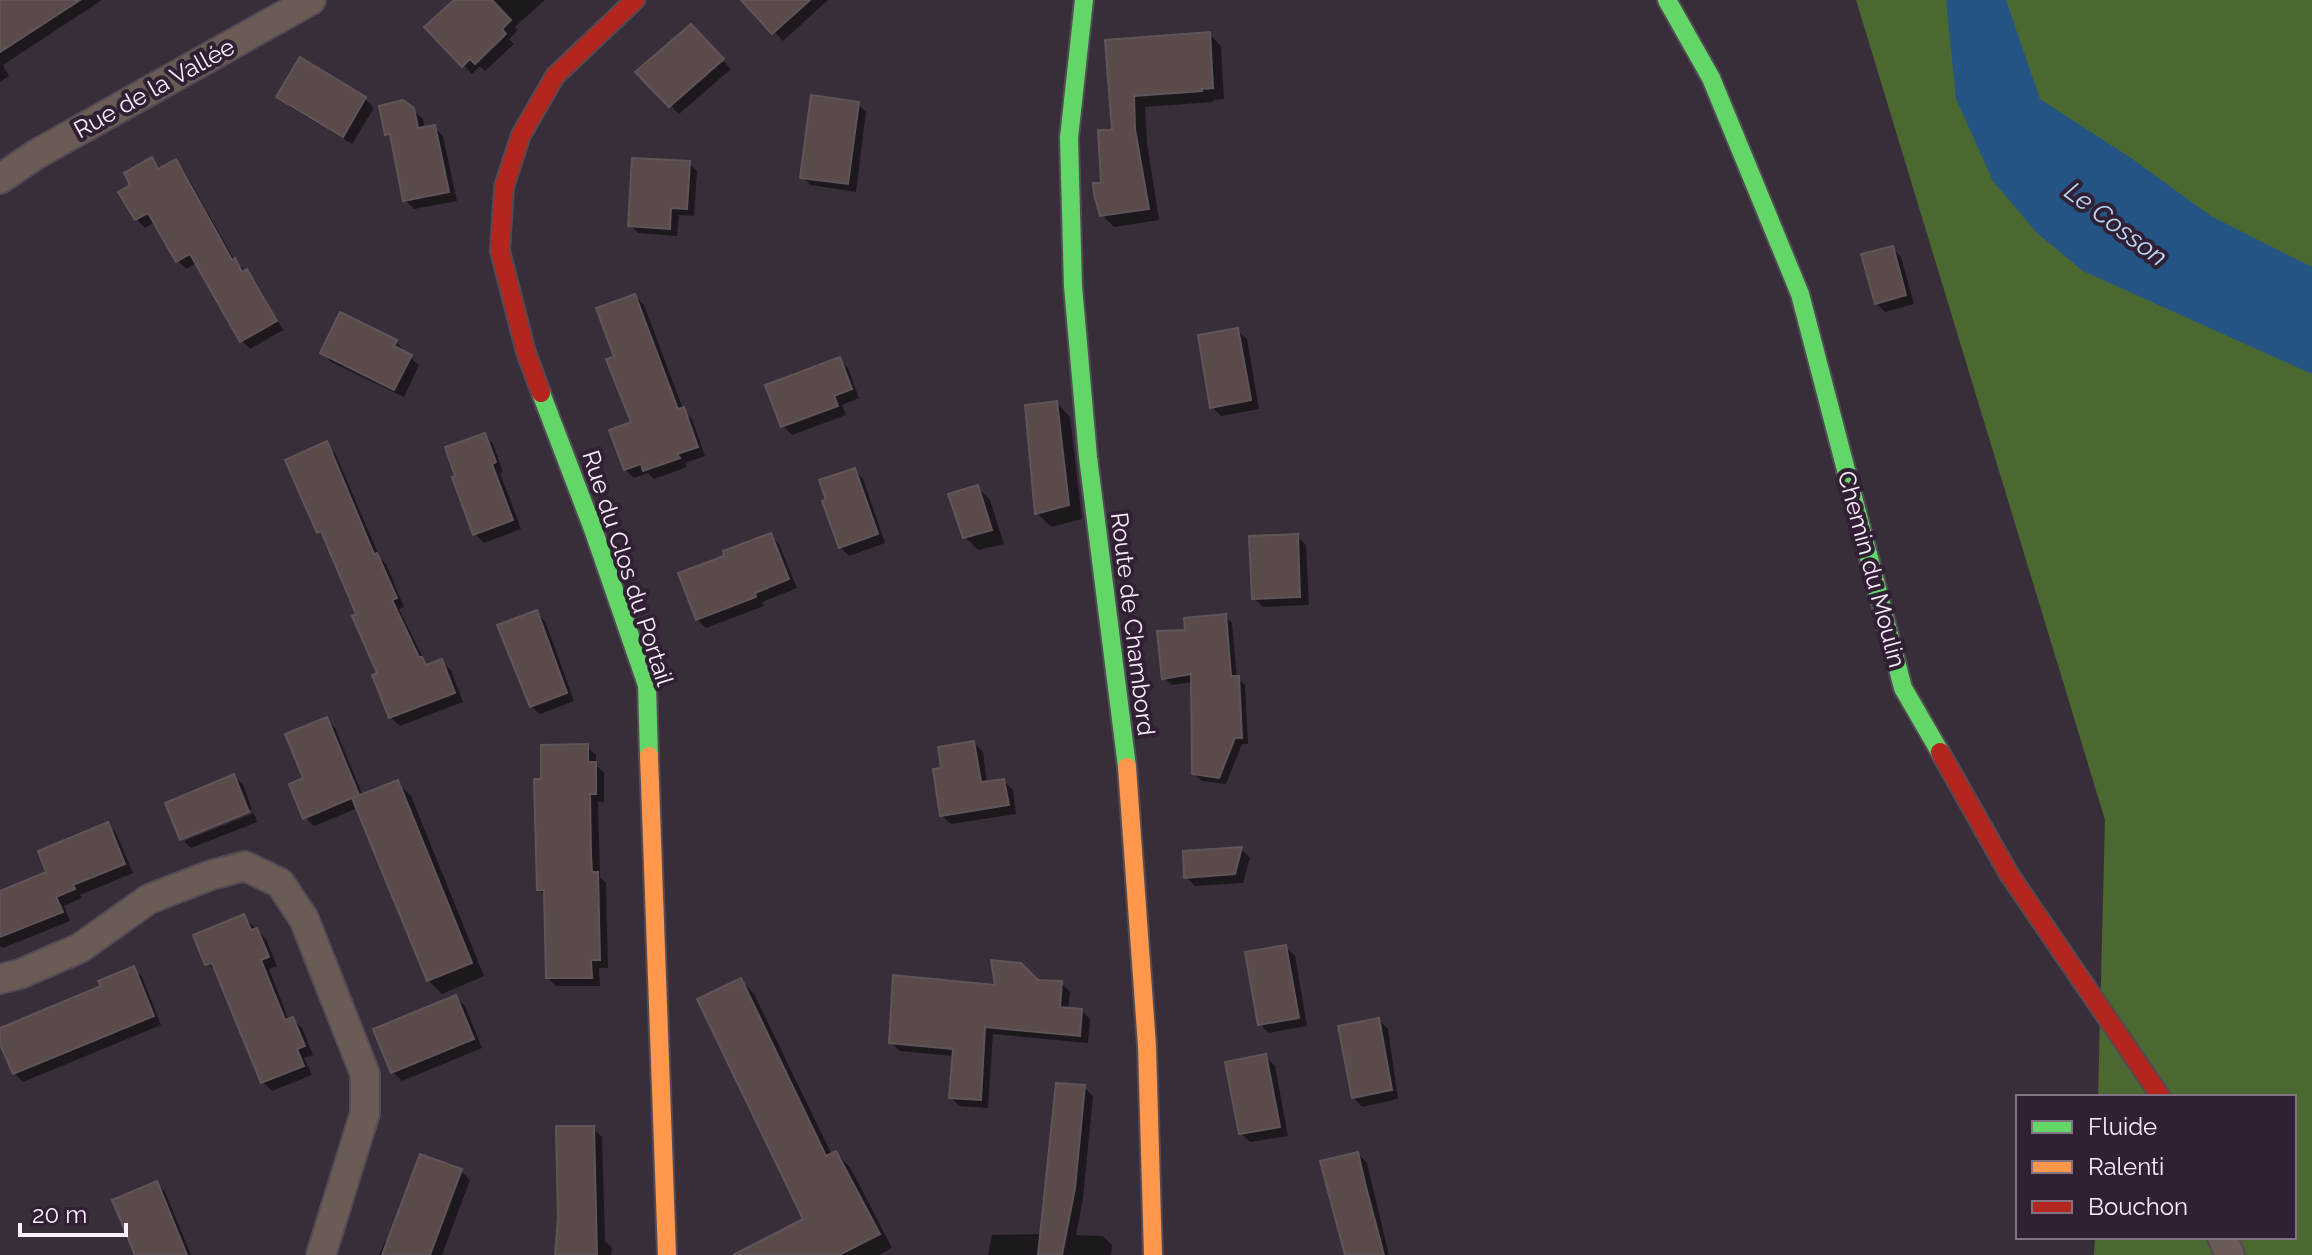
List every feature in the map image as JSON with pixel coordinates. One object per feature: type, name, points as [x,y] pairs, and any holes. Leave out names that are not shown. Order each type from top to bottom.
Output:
[{"type":"street","name":"Rue de la Vallée","points":[[0,179],[35,155],[311,0]]},
{"type":"street","name":"Rue du Clos du Portail","points":[[635,0],[555,76],[521,135],[504,187],[500,251],[526,352],[593,529],[647,685],[667,1255]]},
{"type":"street","name":"Route de Chambord","points":[[1084,0],[1069,138],[1073,286],[1088,457],[1126,755],[1147,1046],[1153,1255]]},
{"type":"street","name":"Chemin du Moulin","points":[[1667,0],[1711,78],[1800,294],[1903,688],[2009,874],[2160,1095]]},
{"type":"street","points":[[0,979],[20,974],[80,948],[149,899],[211,875],[245,866],[280,883],[304,919],[365,1074],[365,1113],[321,1255]]},
{"type":"green space","points":[[1856,0],[2312,0],[2312,1255],[2094,1255],[2095,1239],[2296,1239],[2296,1095],[2098,1095],[2105,820]]},
{"type":"water","name":"Le Cosson","points":[[1946,0],[2006,0],[2040,99],[2131,158],[2211,216],[2312,267],[2312,374],[2083,271],[2037,233],[1993,181],[1956,99]]},
{"type":"building","points":[[0,0],[80,0],[0,52]]},
{"type":"building","points":[[454,0],[492,0],[511,20],[502,29],[506,34],[475,64],[470,59],[462,67],[424,27]]},
{"type":"building","points":[[741,0],[810,0],[772,34]]},
{"type":"building","points":[[691,24],[724,59],[669,107],[635,72]]},
{"type":"building","points":[[1210,32],[1213,88],[1134,96],[1135,129],[1149,209],[1100,216],[1093,183],[1101,183],[1098,130],[1112,130],[1105,40]]},
{"type":"building","points":[[300,57],[366,97],[343,137],[276,97]]},
{"type":"building","points":[[811,95],[859,102],[848,184],[800,178]]},
{"type":"building","points":[[403,100],[414,108],[418,128],[435,125],[449,192],[403,201],[390,134],[385,135],[379,106]]},
{"type":"building","points":[[152,157],[158,169],[176,159],[232,260],[235,258],[242,272],[247,269],[277,321],[240,342],[190,254],[176,262],[148,213],[135,220],[118,192],[130,185],[124,173]]},
{"type":"building","points":[[632,158],[690,161],[687,209],[671,208],[670,229],[628,226]]},
{"type":"building","points":[[1893,246],[1906,295],[1875,304],[1861,254]]},
{"type":"building","points":[[635,294],[678,409],[684,407],[698,447],[677,454],[680,458],[643,471],[641,464],[624,470],[609,430],[631,422],[606,359],[614,357],[596,308]]},
{"type":"building","points":[[340,312],[397,340],[394,346],[412,355],[394,390],[320,353]]},
{"type":"building","points":[[1238,328],[1251,400],[1210,408],[1198,335]]},
{"type":"building","points":[[840,357],[852,389],[834,396],[838,406],[781,427],[765,385]]},
{"type":"building","points":[[1057,401],[1069,505],[1035,514],[1025,405]]},
{"type":"building","points":[[485,433],[496,462],[492,464],[513,520],[473,535],[452,477],[455,476],[445,447]]},
{"type":"building","points":[[327,441],[374,554],[377,553],[397,598],[392,600],[419,657],[426,665],[442,659],[455,693],[389,718],[372,675],[377,673],[352,616],[356,614],[321,531],[317,533],[285,460]]},
{"type":"building","points":[[855,468],[878,534],[839,548],[822,501],[826,500],[819,480]]},
{"type":"building","points":[[978,485],[992,530],[963,538],[948,494]]},
{"type":"building","points":[[771,533],[789,579],[755,593],[756,597],[696,620],[678,573],[724,556],[723,551]]},
{"type":"building","points":[[1298,534],[1300,597],[1252,599],[1249,536]]},
{"type":"building","points":[[537,610],[567,693],[530,707],[497,625]]},
{"type":"building","points":[[1226,614],[1231,676],[1239,676],[1242,738],[1235,738],[1219,778],[1192,774],[1191,674],[1162,679],[1157,631],[1185,630],[1184,618]]},
{"type":"building","points":[[327,717],[359,795],[303,819],[289,784],[303,778],[285,734]]},
{"type":"building","points":[[974,741],[981,782],[1004,779],[1009,805],[940,816],[933,769],[941,768],[938,747]]},
{"type":"building","points":[[588,744],[588,762],[596,762],[596,794],[590,794],[591,854],[592,872],[598,872],[600,960],[591,960],[592,978],[546,978],[544,890],[537,890],[534,779],[541,779],[541,745]]},
{"type":"building","points":[[234,774],[249,812],[180,840],[165,803]]},
{"type":"building","points":[[398,780],[472,963],[427,981],[352,798]]},
{"type":"building","points":[[108,822],[125,864],[73,885],[75,889],[56,897],[63,912],[0,937],[0,891],[46,872],[38,851]]},
{"type":"building","points":[[1242,847],[1235,874],[1184,878],[1183,851]]},
{"type":"building","points":[[244,914],[251,930],[257,928],[269,957],[261,960],[285,1020],[293,1017],[305,1046],[297,1049],[304,1066],[261,1083],[212,963],[205,965],[193,935]]},
{"type":"building","points":[[1286,945],[1299,1018],[1258,1025],[1245,952]]},
{"type":"building","points":[[991,960],[1021,963],[1038,980],[1062,981],[1060,1007],[1082,1009],[1080,1036],[985,1027],[981,1100],[949,1098],[953,1049],[889,1043],[893,975],[995,985]]},
{"type":"building","points":[[134,966],[154,1016],[13,1074],[0,1044],[0,1028],[101,986],[98,981]]},
{"type":"building","points":[[741,978],[826,1156],[836,1151],[880,1234],[839,1255],[733,1255],[803,1219],[697,999]]},
{"type":"building","points":[[456,995],[474,1039],[391,1073],[373,1029]]},
{"type":"building","points":[[1379,1018],[1392,1090],[1352,1098],[1338,1026]]},
{"type":"building","points":[[1266,1054],[1280,1127],[1239,1134],[1225,1062]]},
{"type":"building","points":[[1056,1083],[1085,1085],[1075,1188],[1062,1255],[1038,1255]]},
{"type":"building","points":[[556,1126],[594,1126],[597,1255],[555,1255],[558,1218]]},
{"type":"building","points":[[1358,1152],[1384,1255],[1345,1255],[1320,1161]]},
{"type":"building","points":[[420,1154],[462,1169],[430,1255],[382,1255]]},
{"type":"building","points":[[157,1181],[187,1255],[135,1255],[112,1200]]},
{"type":"traffic: fast","points":[[1084,0],[1069,138],[1073,286],[1088,457],[1127,767]]},
{"type":"traffic: fast","points":[[1667,0],[1711,78],[1800,294],[1903,688],[1940,752]]},
{"type":"traffic: fast","points":[[541,393],[593,529],[647,685],[649,756]]},
{"type":"traffic: slow","points":[[649,756],[667,1255]]},
{"type":"traffic: slow","points":[[1127,767],[1147,1046],[1153,1255]]},
{"type":"traffic: jam","points":[[541,393],[526,352],[500,251],[504,187],[521,135],[555,76],[635,0]]},
{"type":"traffic: jam","points":[[1940,752],[2009,874],[2160,1095]]}]
